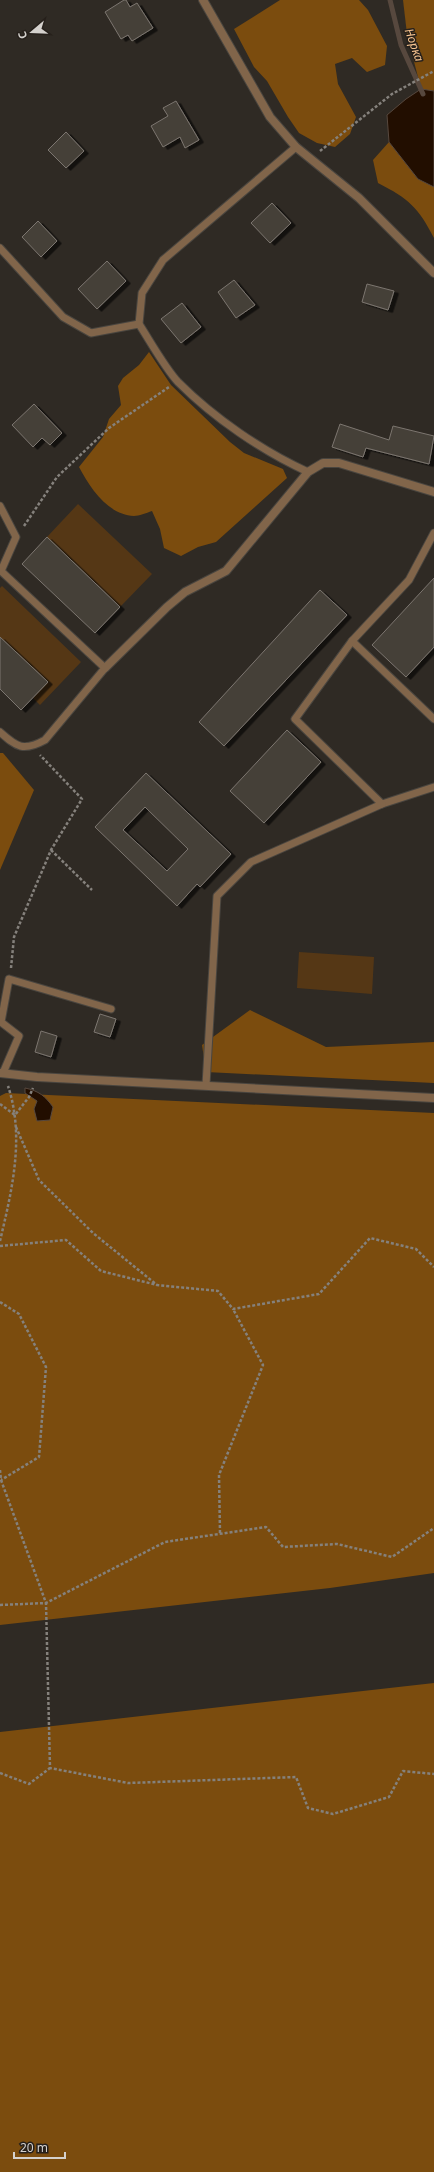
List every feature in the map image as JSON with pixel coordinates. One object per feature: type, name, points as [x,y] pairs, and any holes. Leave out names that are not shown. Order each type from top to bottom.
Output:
[{"type":"street","points":[[203,0],[270,117],[296,147],[359,198],[434,273]]},
{"type":"street","points":[[105,668],[167,607],[186,592],[226,571],[308,472],[323,463],[339,463],[434,492]]},
{"type":"street","points":[[2,1073],[37,1077],[434,1098]]},
{"type":"lane","points":[[296,147],[163,260],[142,293],[139,324],[177,381],[238,432],[285,461],[308,472]]},
{"type":"lane","points":[[0,248],[63,317],[90,333],[139,324]]},
{"type":"lane","points":[[0,506],[16,538],[1,571],[105,668],[45,740],[32,747],[14,745],[0,732]]},
{"type":"lane","points":[[382,804],[295,719],[352,641],[409,580],[434,533]]},
{"type":"lane","points":[[352,641],[434,719]]},
{"type":"lane","points":[[206,1085],[217,896],[252,862],[382,804],[434,787]]},
{"type":"lane","points":[[2,1073],[18,1036],[1,1022],[10,979],[111,1009]]},
{"type":"path","points":[[310,159],[392,94],[434,71]]},
{"type":"path","points":[[16,538],[57,477],[108,428],[177,381]]},
{"type":"path","points":[[10,979],[14,937],[51,850],[82,799],[32,747]]},
{"type":"path","points":[[51,850],[92,890]]},
{"type":"path","points":[[0,1240],[14,1182],[16,1127],[12,1099],[2,1073]]},
{"type":"path","points":[[15,1115],[29,1097],[33,1088]]},
{"type":"path","points":[[0,1104],[15,1115]]},
{"type":"path","points":[[16,1127],[39,1180],[93,1233],[158,1285]]},
{"type":"path","points":[[234,1309],[319,1294],[370,1238],[416,1249],[434,1267]]},
{"type":"path","points":[[0,1246],[66,1240],[101,1271],[158,1285],[218,1291],[234,1309],[263,1365],[219,1475],[220,1533]]},
{"type":"path","points":[[0,1302],[19,1314],[46,1367],[39,1457],[1,1480]]},
{"type":"path","points":[[0,1470],[1,1480],[46,1603],[50,1768]]},
{"type":"path","points":[[0,1605],[46,1603],[165,1542],[266,1527],[283,1546],[337,1544],[392,1557],[434,1528]]},
{"type":"path","points":[[0,1773],[29,1784],[50,1768],[128,1783],[296,1777],[308,1808],[333,1814],[389,1797],[403,1771],[434,1774]]},
{"type":"shaded area","points":[[280,0],[359,0],[368,10],[387,46],[385,65],[367,72],[352,58],[335,64],[338,84],[356,117],[350,134],[335,147],[317,143],[299,133],[267,81],[254,67],[234,29]]},
{"type":"shaded area","points":[[403,0],[434,0],[434,91],[421,89],[407,34]]},
{"type":"shaded area","points":[[421,89],[434,91],[434,187],[418,179],[389,142],[387,115]]},
{"type":"shaded area","points":[[389,142],[418,179],[434,187],[434,238],[423,219],[412,205],[398,194],[378,183],[373,160]]},
{"type":"shaded area","points":[[149,352],[171,385],[230,442],[244,453],[283,469],[287,478],[216,542],[198,547],[181,556],[164,548],[160,529],[152,511],[134,516],[116,511],[108,506],[94,491],[79,467],[103,437],[109,419],[121,405],[118,386],[123,378],[139,365]]},
{"type":"shaded area","points":[[78,504],[152,574],[120,607],[47,537]]},
{"type":"shaded area","points":[[2,586],[81,662],[40,705],[33,698],[47,682],[0,637],[0,588]]},
{"type":"shaded area","points":[[0,753],[3,753],[34,790],[0,870]]},
{"type":"shaded area","points":[[299,952],[374,957],[372,994],[297,988]]},
{"type":"shaded area","points":[[250,1010],[326,1047],[434,1042],[434,1083],[206,1072],[202,1045]]},
{"type":"shaded area","points":[[25,1088],[38,1092],[50,1103],[53,1107],[50,1120],[37,1121],[34,1109],[37,1101],[25,1093]]},
{"type":"shaded area","points":[[6,1093],[434,1113],[434,1573],[330,1588],[0,1625],[0,1096]]},
{"type":"shaded area","points":[[434,1683],[434,2172],[0,2172],[0,1732]]},
{"type":"building","points":[[126,0],[130,7],[137,3],[153,28],[132,41],[128,35],[121,39],[105,12]]},
{"type":"building","points":[[176,101],[199,140],[185,148],[180,137],[163,147],[151,126],[168,116],[163,108]]},
{"type":"building","points":[[66,132],[84,151],[66,168],[48,150]]},
{"type":"building","points":[[272,203],[291,223],[270,243],[251,223]]},
{"type":"building","points":[[38,221],[57,241],[41,257],[22,237]]},
{"type":"building","points":[[107,261],[126,281],[97,309],[78,289]]},
{"type":"building","points":[[234,280],[255,305],[236,318],[218,292]]},
{"type":"building","points":[[367,284],[394,291],[388,310],[362,302]]},
{"type":"building","points":[[182,303],[201,327],[181,343],[161,319]]},
{"type":"building","points":[[34,404],[62,433],[50,445],[42,438],[33,447],[12,425]]},
{"type":"building","points":[[340,424],[389,440],[393,426],[434,436],[429,464],[366,448],[363,457],[332,447]]},
{"type":"building","points":[[47,537],[120,607],[95,633],[22,564]]},
{"type":"building","points":[[434,578],[434,647],[406,677],[372,645]]},
{"type":"building","points":[[320,590],[347,615],[224,746],[199,722]]},
{"type":"building","points":[[0,637],[48,682],[21,710],[0,689]]},
{"type":"building","points":[[287,730],[321,762],[264,823],[230,791]]},
{"type":"building","points":[[146,773],[231,854],[200,887],[197,884],[177,906],[95,827]],"holes":[[[145,807],[188,849],[167,871],[123,830]]]},
{"type":"building","points":[[100,1014],[116,1019],[110,1037],[94,1032]]},
{"type":"building","points":[[41,1031],[57,1036],[51,1057],[35,1052]]},
{"type":"waterway","name":"Норка","points":[[390,0],[401,45],[423,94]]}]
